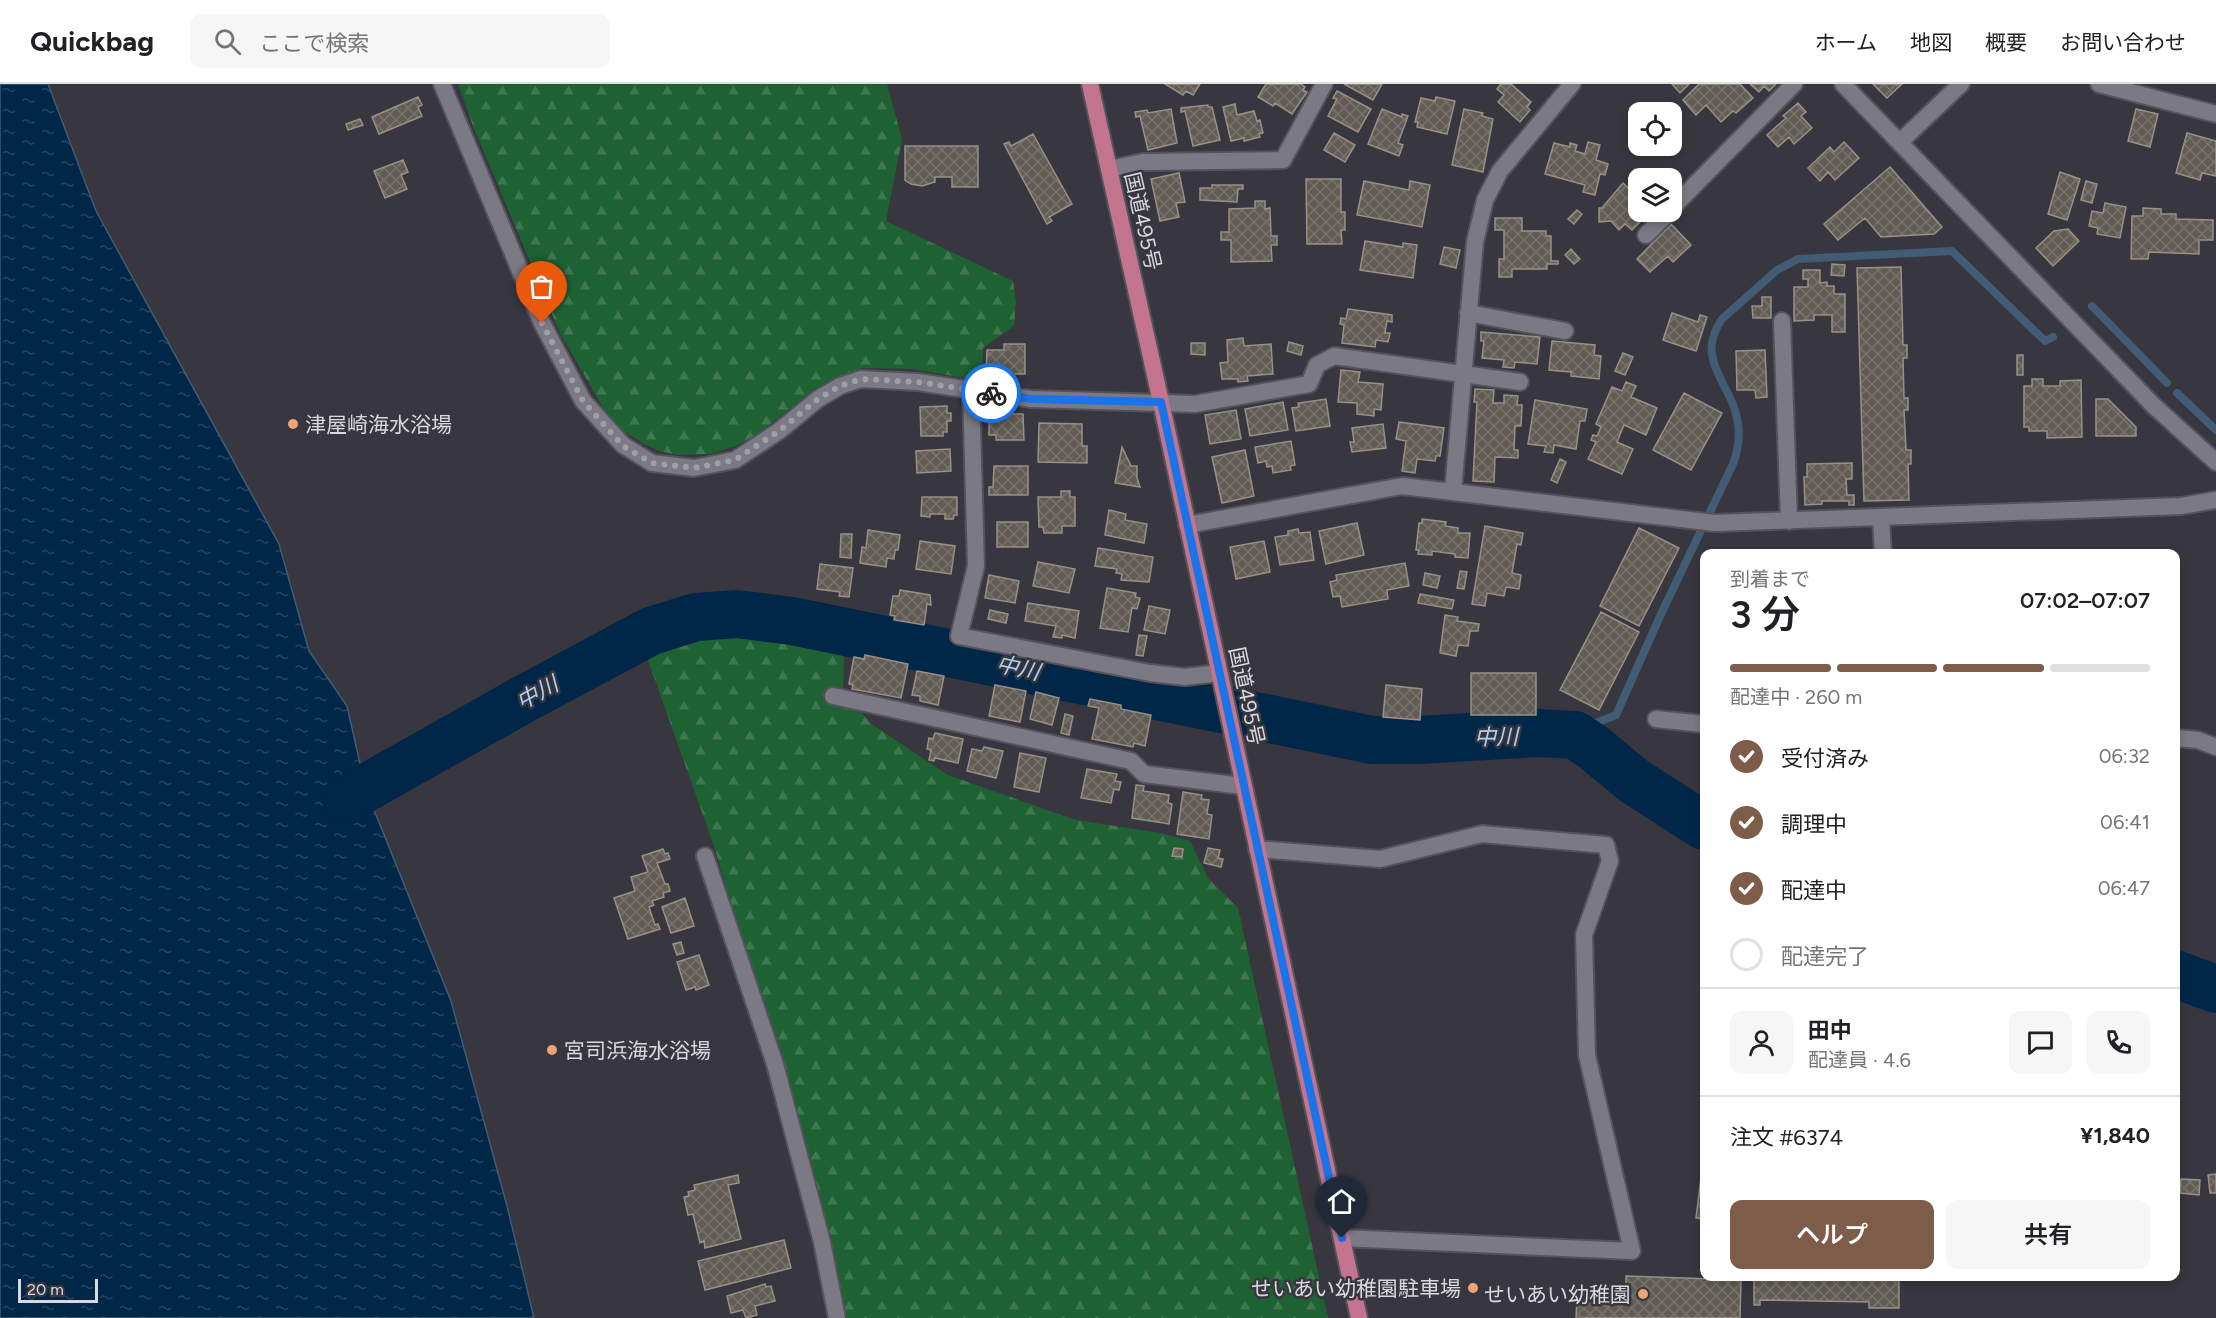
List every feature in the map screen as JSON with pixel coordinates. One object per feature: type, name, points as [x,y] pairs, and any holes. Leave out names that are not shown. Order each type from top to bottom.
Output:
[{"type":"highway","name":"国道495号","points":[[1090,84],[1359,1318]]},
{"type":"street","points":[[442,84],[542,323],[583,401],[623,446],[652,463],[694,468],[735,460],[779,431],[818,399],[840,386],[861,379],[918,382],[1031,399],[1195,404],[1309,384],[1317,365],[1334,356],[1463,372],[1520,382]]},
{"type":"street","points":[[1108,169],[1143,162],[1283,160],[1324,84]]},
{"type":"street","points":[[1453,491],[1475,242],[1485,200],[1500,171],[1572,84]]},
{"type":"street","points":[[1682,199],[1794,84]]},
{"type":"street","points":[[1844,84],[2154,406],[2216,462]]},
{"type":"street","points":[[1900,142],[1961,84]]},
{"type":"street","points":[[2099,84],[2216,114]]},
{"type":"street","points":[[1646,235],[1659,222]]},
{"type":"street","points":[[1468,313],[1565,331]]},
{"type":"street","points":[[1782,321],[1789,521]]},
{"type":"street","points":[[971,391],[975,566],[959,636],[1150,674],[1185,676],[1219,673]]},
{"type":"street","points":[[1187,525],[1402,486],[1709,523],[2181,506],[2216,500]]},
{"type":"street","points":[[1881,518],[1883,549]]},
{"type":"street","points":[[833,696],[1131,761],[1144,774],[1243,786]]},
{"type":"street","points":[[1656,719],[1700,724]]},
{"type":"street","points":[[2180,738],[2198,740],[2216,747]]},
{"type":"street","points":[[1257,849],[1380,859],[1482,834],[1606,845],[1610,861],[1584,935],[1587,1055],[1632,1251],[1342,1238]]},
{"type":"street","points":[[705,856],[775,1064],[822,1242],[837,1318]]},
{"type":"green space","points":[[458,84],[887,84],[902,139],[886,221],[1013,281],[1016,302],[1014,326],[983,348],[982,381],[912,369],[862,368],[818,387],[758,434],[738,445],[711,454],[677,455],[659,451],[621,430],[606,413],[560,333],[473,126]]},
{"type":"green space","points":[[707,631],[744,631],[844,649],[843,707],[858,708],[870,723],[948,775],[1076,820],[1161,833],[1190,841],[1208,878],[1238,908],[1328,1318],[847,1318],[835,1257],[715,849],[645,652],[673,636]]},
{"type":"water","points":[[0,84],[48,84],[96,211],[279,544],[309,651],[347,706],[366,790],[451,1001],[507,1206],[534,1318],[0,1318]]},
{"type":"building","points":[[1165,84],[1200,84],[1193,95],[1186,91],[1183,95]]},
{"type":"building","points":[[1266,84],[1301,84],[1305,87],[1303,90],[1307,92],[1292,114],[1275,103],[1273,106],[1258,97]]},
{"type":"building","points":[[1344,84],[1382,84],[1373,100]]},
{"type":"building","points":[[1501,84],[1511,84],[1531,102],[1527,107],[1530,110],[1520,122],[1498,102],[1504,95],[1497,89]]},
{"type":"building","points":[[1672,84],[1689,84],[1680,93]]},
{"type":"building","points":[[1699,84],[1740,84],[1753,98],[1721,122],[1706,105],[1696,115],[1683,100]]},
{"type":"building","points":[[1750,84],[1776,84],[1769,91],[1764,86],[1759,92]]},
{"type":"building","points":[[1873,84],[1902,84],[1887,98]]},
{"type":"building","points":[[1337,91],[1371,109],[1358,132],[1328,116],[1337,99],[1333,98]]},
{"type":"building","points":[[418,97],[422,105],[418,107],[422,116],[379,134],[372,117]]},
{"type":"building","points":[[1436,97],[1455,101],[1447,134],[1417,127],[1418,122],[1415,122],[1421,98],[1435,101]]},
{"type":"building","points":[[1798,103],[1806,112],[1801,116],[1812,128],[1794,144],[1789,137],[1778,147],[1767,135],[1786,118],[1783,116]]},
{"type":"building","points":[[1235,104],[1237,115],[1254,111],[1257,121],[1260,120],[1263,133],[1259,134],[1260,137],[1231,141],[1223,107]]},
{"type":"building","points":[[1208,105],[1212,107],[1220,140],[1193,146],[1185,111],[1181,112],[1181,108]]},
{"type":"building","points":[[1171,109],[1177,143],[1148,150],[1140,116],[1136,117],[1135,112],[1147,110],[1148,113]]},
{"type":"building","points":[[1382,109],[1402,117],[1402,114],[1408,116],[1398,143],[1403,145],[1399,156],[1368,144]]},
{"type":"building","points":[[1464,109],[1483,113],[1482,116],[1493,119],[1483,172],[1452,165]]},
{"type":"building","points":[[2136,109],[2158,114],[2150,147],[2128,141]]},
{"type":"building","points":[[360,119],[363,125],[348,130],[346,124]]},
{"type":"building","points":[[1334,133],[1355,145],[1345,162],[1324,150]]},
{"type":"building","points":[[2187,133],[2216,141],[2216,176],[2202,173],[2200,180],[2176,173]]},
{"type":"building","points":[[1033,134],[1072,204],[1049,217],[1052,221],[1047,224],[1004,144],[1009,142],[1011,146]]},
{"type":"building","points":[[1588,142],[1600,145],[1596,160],[1608,164],[1605,175],[1600,174],[1595,195],[1583,192],[1585,185],[1545,174],[1554,143],[1570,147],[1570,143],[1577,145],[1575,151],[1585,154]]},
{"type":"building","points":[[1844,142],[1859,158],[1835,180],[1828,172],[1820,181],[1808,168],[1830,147],[1834,152]]},
{"type":"building","points":[[905,146],[978,146],[978,187],[952,187],[952,177],[935,177],[935,182],[922,186],[911,184],[905,180]]},
{"type":"building","points":[[403,160],[408,172],[401,175],[407,189],[385,198],[374,171]]},
{"type":"building","points":[[1890,167],[1942,227],[1934,234],[1881,237],[1865,218],[1838,240],[1824,224]]},
{"type":"building","points":[[2060,172],[2080,179],[2067,220],[2048,214]]},
{"type":"building","points":[[1179,173],[1185,202],[1176,203],[1179,217],[1160,221],[1151,179]]},
{"type":"building","points":[[1306,179],[1341,179],[1341,212],[1345,212],[1345,230],[1341,230],[1342,244],[1307,244]]},
{"type":"building","points":[[1364,181],[1409,190],[1410,181],[1430,185],[1422,227],[1357,215]]},
{"type":"building","points":[[2086,181],[2097,184],[2092,203],[2081,200]]},
{"type":"building","points":[[1623,183],[1628,188],[1628,222],[1640,222],[1632,230],[1625,224],[1619,230],[1611,221],[1599,222],[1599,208],[1602,208]]},
{"type":"building","points":[[1212,185],[1243,185],[1243,189],[1238,189],[1237,202],[1200,200],[1200,188],[1212,188]]},
{"type":"building","points":[[1255,201],[1265,201],[1265,209],[1270,208],[1271,236],[1277,236],[1277,245],[1271,245],[1272,261],[1231,262],[1231,240],[1221,240],[1221,232],[1229,232],[1229,209],[1255,208]]},
{"type":"building","points":[[2105,203],[2126,207],[2120,238],[2097,234],[2098,228],[2089,226],[2092,211],[2103,213]]},
{"type":"building","points":[[2143,208],[2161,209],[2161,214],[2176,214],[2176,219],[2213,220],[2213,240],[2199,240],[2199,254],[2149,252],[2148,259],[2131,259],[2132,216],[2143,216]]},
{"type":"building","points":[[1577,210],[1582,214],[1574,224],[1568,219]]},
{"type":"building","points":[[1495,218],[1522,218],[1522,231],[1546,231],[1546,236],[1551,236],[1551,261],[1558,261],[1558,264],[1547,264],[1547,269],[1512,269],[1512,277],[1499,277],[1499,259],[1504,259],[1504,230],[1495,230]]},
{"type":"building","points":[[1671,224],[1691,245],[1673,262],[1668,256],[1650,272],[1637,259]]},
{"type":"building","points":[[2068,229],[2079,241],[2053,266],[2036,248],[2054,231]]},
{"type":"building","points":[[1365,241],[1403,247],[1403,243],[1417,245],[1413,278],[1360,270]]},
{"type":"building","points":[[1444,247],[1460,250],[1456,268],[1440,264]]},
{"type":"building","points":[[1571,249],[1580,259],[1574,264],[1565,255]]},
{"type":"building","points":[[1832,264],[1845,265],[1844,276],[1831,275]]},
{"type":"building","points":[[1901,267],[1903,345],[1907,345],[1907,358],[1903,358],[1904,398],[1908,398],[1908,410],[1904,410],[1906,450],[1911,450],[1911,464],[1908,464],[1909,500],[1864,501],[1857,268]]},
{"type":"building","points":[[1803,270],[1820,270],[1820,283],[1827,282],[1827,286],[1834,286],[1834,294],[1845,294],[1845,332],[1832,332],[1832,315],[1814,315],[1814,320],[1794,321],[1794,287],[1808,287],[1808,279],[1803,279]]},
{"type":"building","points":[[1762,297],[1771,297],[1771,318],[1753,318],[1752,306],[1762,306]]},
{"type":"building","points":[[1348,309],[1392,315],[1392,322],[1387,321],[1385,333],[1390,333],[1388,342],[1376,340],[1375,347],[1342,343],[1344,325],[1340,324],[1341,318],[1346,319]]},
{"type":"building","points":[[1672,313],[1698,322],[1700,315],[1707,317],[1696,351],[1663,340]]},
{"type":"building","points":[[1481,332],[1540,337],[1537,364],[1515,362],[1514,368],[1503,367],[1504,360],[1482,358],[1484,341],[1481,341]]},
{"type":"building","points":[[1243,338],[1244,346],[1271,344],[1273,374],[1247,376],[1248,381],[1238,382],[1238,379],[1222,379],[1220,363],[1228,362],[1227,340]]},
{"type":"building","points":[[1552,341],[1595,345],[1594,355],[1601,356],[1599,379],[1571,376],[1571,372],[1549,370]]},
{"type":"building","points":[[1289,342],[1303,346],[1301,355],[1287,351]]},
{"type":"building","points":[[1191,343],[1205,343],[1205,355],[1191,354]]},
{"type":"building","points":[[1004,344],[1025,344],[1025,374],[996,374],[996,378],[986,378],[987,350],[1004,350]]},
{"type":"building","points":[[1765,350],[1767,397],[1756,398],[1755,390],[1737,390],[1736,351]]},
{"type":"building","points":[[1623,353],[1633,357],[1625,375],[1615,371]]},
{"type":"building","points":[[2017,355],[2023,355],[2023,375],[2017,375]]},
{"type":"building","points":[[1341,370],[1360,372],[1358,382],[1383,384],[1381,410],[1374,409],[1374,416],[1357,414],[1357,403],[1338,402]]},
{"type":"building","points":[[2032,379],[2043,379],[2043,386],[2060,386],[2060,381],[2081,380],[2082,437],[2047,438],[2047,431],[2029,431],[2029,427],[2024,427],[2024,386],[2032,386]]},
{"type":"building","points":[[1626,382],[1636,386],[1631,397],[1657,408],[1646,435],[1624,425],[1617,442],[1633,449],[1622,474],[1588,459],[1596,442],[1591,440],[1593,435],[1597,436],[1601,427],[1596,424],[1612,387],[1622,391]]},
{"type":"building","points":[[1475,389],[1494,390],[1493,403],[1504,403],[1504,395],[1518,396],[1517,405],[1522,405],[1521,426],[1515,426],[1514,450],[1518,450],[1518,458],[1495,457],[1494,482],[1473,481],[1477,402],[1474,402]]},
{"type":"building","points":[[1684,393],[1722,413],[1691,470],[1653,450]]},
{"type":"building","points":[[1326,399],[1330,426],[1296,431],[1292,408],[1299,407],[1298,403]]},
{"type":"building","points":[[2096,399],[2108,399],[2136,427],[2136,436],[2096,436]]},
{"type":"building","points":[[1535,400],[1587,409],[1585,421],[1580,421],[1576,449],[1554,445],[1553,453],[1544,452],[1546,446],[1528,444]]},
{"type":"building","points":[[1283,402],[1288,430],[1250,436],[1245,409]]},
{"type":"building","points":[[947,406],[947,413],[951,413],[951,421],[947,421],[947,432],[943,432],[943,436],[921,436],[920,407]]},
{"type":"building","points":[[1236,410],[1241,439],[1210,444],[1205,415]]},
{"type":"building","points":[[989,414],[1023,414],[1024,440],[996,440],[996,435],[989,435]]},
{"type":"building","points":[[1399,422],[1444,428],[1440,456],[1436,456],[1435,461],[1417,459],[1415,473],[1402,471],[1406,441],[1396,439]]},
{"type":"building","points":[[1039,423],[1082,424],[1082,446],[1087,446],[1087,463],[1038,462]]},
{"type":"building","points":[[1383,424],[1386,448],[1352,452],[1350,442],[1354,442],[1352,428]]},
{"type":"building","points":[[1291,441],[1295,465],[1290,466],[1291,470],[1273,473],[1272,466],[1267,467],[1266,461],[1258,463],[1255,447]]},
{"type":"building","points":[[1122,447],[1131,466],[1137,466],[1140,487],[1115,483]]},
{"type":"building","points":[[950,449],[951,471],[917,473],[916,451]]},
{"type":"building","points":[[1245,450],[1254,496],[1222,503],[1212,457]]},
{"type":"building","points":[[1560,459],[1566,462],[1557,483],[1551,480]]},
{"type":"building","points":[[1852,463],[1852,479],[1846,479],[1847,495],[1854,495],[1854,505],[1849,505],[1849,501],[1822,501],[1822,504],[1805,505],[1804,477],[1807,477],[1807,464]]},
{"type":"building","points":[[994,466],[1028,466],[1028,495],[989,495],[989,487],[993,487]]},
{"type":"building","points":[[1061,491],[1070,491],[1070,497],[1075,497],[1075,526],[1062,526],[1062,533],[1044,533],[1043,527],[1039,527],[1038,497],[1061,497]]},
{"type":"building","points":[[922,497],[957,497],[957,515],[954,515],[953,519],[945,519],[945,514],[921,516]]},
{"type":"building","points":[[1109,510],[1126,514],[1125,520],[1147,524],[1144,543],[1105,535]]},
{"type":"building","points":[[1422,519],[1446,522],[1445,526],[1458,528],[1458,533],[1470,533],[1468,558],[1432,551],[1432,555],[1418,554],[1419,550],[1416,550],[1419,523],[1422,523]]},
{"type":"building","points":[[997,522],[1028,522],[1028,547],[997,547]]},
{"type":"building","points":[[1357,523],[1364,555],[1326,564],[1319,531]]},
{"type":"building","points":[[1485,526],[1523,533],[1521,545],[1517,544],[1512,573],[1521,575],[1519,589],[1506,587],[1504,596],[1487,593],[1485,606],[1472,604]]},
{"type":"building","points":[[1639,528],[1679,548],[1639,626],[1600,606]]},
{"type":"building","points":[[1298,529],[1299,533],[1310,532],[1314,560],[1280,565],[1275,537],[1288,535],[1288,531]]},
{"type":"building","points":[[868,530],[900,535],[898,550],[895,550],[894,559],[887,558],[886,567],[860,563],[862,547],[866,548]]},
{"type":"building","points":[[841,534],[852,534],[851,558],[840,557]]},
{"type":"building","points":[[920,541],[955,546],[951,574],[916,569]]},
{"type":"building","points":[[1264,541],[1270,572],[1236,579],[1230,547]]},
{"type":"building","points":[[1098,548],[1153,557],[1149,582],[1121,580],[1122,574],[1116,573],[1117,569],[1095,566]]},
{"type":"building","points":[[1038,562],[1075,569],[1069,593],[1033,586]]},
{"type":"building","points":[[1405,563],[1409,586],[1387,590],[1388,599],[1342,607],[1340,596],[1333,597],[1330,582],[1337,580],[1336,575]]},
{"type":"building","points":[[820,564],[853,568],[849,597],[839,596],[840,592],[817,589]]},
{"type":"building","points":[[1460,571],[1467,572],[1464,589],[1457,588]]},
{"type":"building","points":[[1425,573],[1440,576],[1437,588],[1423,585]]},
{"type":"building","points":[[989,575],[1019,581],[1015,603],[985,598]]},
{"type":"building","points":[[1107,588],[1136,593],[1135,597],[1140,598],[1137,609],[1132,608],[1128,632],[1100,628]]},
{"type":"building","points":[[900,590],[930,595],[931,605],[927,604],[924,625],[894,620],[895,616],[890,615],[893,596],[899,596]]},
{"type":"building","points":[[1420,594],[1454,600],[1452,609],[1418,603]]},
{"type":"building","points":[[1028,603],[1079,611],[1075,638],[1062,635],[1062,638],[1053,637],[1056,626],[1025,621]]},
{"type":"building","points":[[1149,606],[1170,610],[1165,634],[1144,630]]},
{"type":"building","points":[[990,610],[1008,614],[1006,623],[988,619]]},
{"type":"building","points":[[1601,612],[1639,632],[1599,710],[1560,690]]},
{"type":"building","points":[[1445,615],[1458,617],[1457,621],[1479,624],[1478,631],[1470,631],[1468,646],[1458,645],[1456,656],[1440,653]]},
{"type":"building","points":[[1139,635],[1147,636],[1143,656],[1136,655]]},
{"type":"building","points":[[865,655],[908,664],[901,698],[852,689],[853,685],[849,684],[854,657],[864,659]]},
{"type":"building","points":[[917,671],[944,676],[938,705],[920,701],[920,696],[912,695]]},
{"type":"building","points":[[1471,673],[1536,673],[1536,715],[1471,715]]},
{"type":"building","points":[[995,685],[1026,691],[1020,722],[989,716]]},
{"type":"building","points":[[1386,685],[1422,689],[1420,720],[1383,717]]},
{"type":"building","points":[[1036,692],[1059,698],[1052,725],[1030,719]]},
{"type":"building","points":[[1090,699],[1121,705],[1121,709],[1151,715],[1145,746],[1134,743],[1133,747],[1092,739],[1099,708],[1088,706]]},
{"type":"building","points":[[1065,714],[1073,716],[1069,735],[1061,733]]},
{"type":"building","points":[[935,733],[963,739],[958,763],[935,758],[934,761],[929,760],[931,750],[927,749],[929,738],[933,739]]},
{"type":"building","points":[[984,747],[1003,751],[996,778],[967,771],[972,749],[982,751]]},
{"type":"building","points":[[1020,753],[1046,758],[1039,792],[1014,787]]},
{"type":"building","points":[[1087,769],[1117,774],[1115,781],[1121,782],[1119,790],[1114,789],[1111,803],[1081,798]]},
{"type":"building","points":[[1136,785],[1144,786],[1143,791],[1169,795],[1168,803],[1172,804],[1169,824],[1132,818]]},
{"type":"building","points":[[1183,792],[1202,795],[1201,799],[1209,800],[1207,814],[1212,815],[1209,839],[1177,834]]},
{"type":"building","points":[[1174,848],[1183,849],[1182,857],[1172,856]]},
{"type":"building","points":[[1208,848],[1220,850],[1218,858],[1223,859],[1221,867],[1204,863]]},
{"type":"building","points":[[663,849],[665,854],[668,853],[670,859],[657,863],[670,891],[663,893],[664,897],[652,901],[654,905],[649,907],[655,925],[658,924],[660,929],[628,939],[614,898],[635,891],[631,877],[648,872],[642,856]]},
{"type":"building","points":[[685,898],[694,926],[671,933],[662,907]]},
{"type":"building","points":[[681,942],[684,953],[677,955],[673,944]]},
{"type":"building","points":[[699,955],[709,985],[696,990],[695,987],[686,990],[677,962]]},
{"type":"building","points":[[2216,1174],[2216,1193],[2210,1193],[2208,1175]]},
{"type":"building","points":[[738,1175],[739,1183],[728,1185],[741,1239],[705,1248],[704,1241],[700,1243],[693,1214],[688,1215],[684,1197],[689,1196],[688,1192],[695,1190],[694,1185]]},
{"type":"building","points":[[2181,1179],[2200,1180],[2199,1195],[2180,1193]]},
{"type":"building","points":[[1700,1186],[1700,1218],[1696,1218]]},
{"type":"building","points":[[784,1240],[791,1268],[705,1290],[698,1261]]},
{"type":"building","points":[[1626,1276],[1741,1281],[1740,1318],[1576,1318],[1577,1299],[1614,1301],[1626,1287]]},
{"type":"building","points":[[1754,1281],[1899,1281],[1899,1308],[1869,1308],[1869,1302],[1760,1300],[1760,1305],[1754,1305]]},
{"type":"building","points":[[765,1284],[766,1287],[771,1286],[775,1301],[755,1306],[757,1315],[746,1318],[743,1310],[731,1313],[727,1296]]},
{"type":"waterway","points":[[1575,735],[1578,730],[1616,715],[1661,614],[1733,464],[1738,444],[1738,423],[1735,409],[1713,360],[1714,334],[1722,319],[1777,270],[1798,259],[1952,251],[2045,341],[2053,337]]},
{"type":"waterway","points":[[2092,306],[2167,383]]},
{"type":"waterway","points":[[2177,393],[2216,430]]},
{"type":"waterway","name":"中川","points":[[346,799],[522,700],[651,631],[696,617],[737,614],[792,621],[1372,740],[1420,740],[1536,733],[1575,735],[1634,781],[1700,823]]},
{"type":"waterway","name":"中川","points":[[2180,976],[2216,989]]},
{"type":"way so far","points":[[542,323],[583,401],[623,446],[652,463],[694,468],[735,460],[779,431],[818,399],[840,386],[861,379],[918,382],[991,393]]},
{"type":"place","name":"津屋崎海水浴場","points":[[293,424]]},
{"type":"place","name":"宮司浜海水浴場","points":[[552,1050]]},
{"type":"place","name":"せいあい幼稚園駐車場","points":[[1473,1288]]},
{"type":"place","name":"せいあい幼稚園","points":[[1643,1294]]},
{"type":"route","points":[[991,393],[1031,399],[1161,402],[1342,1238]]}]
